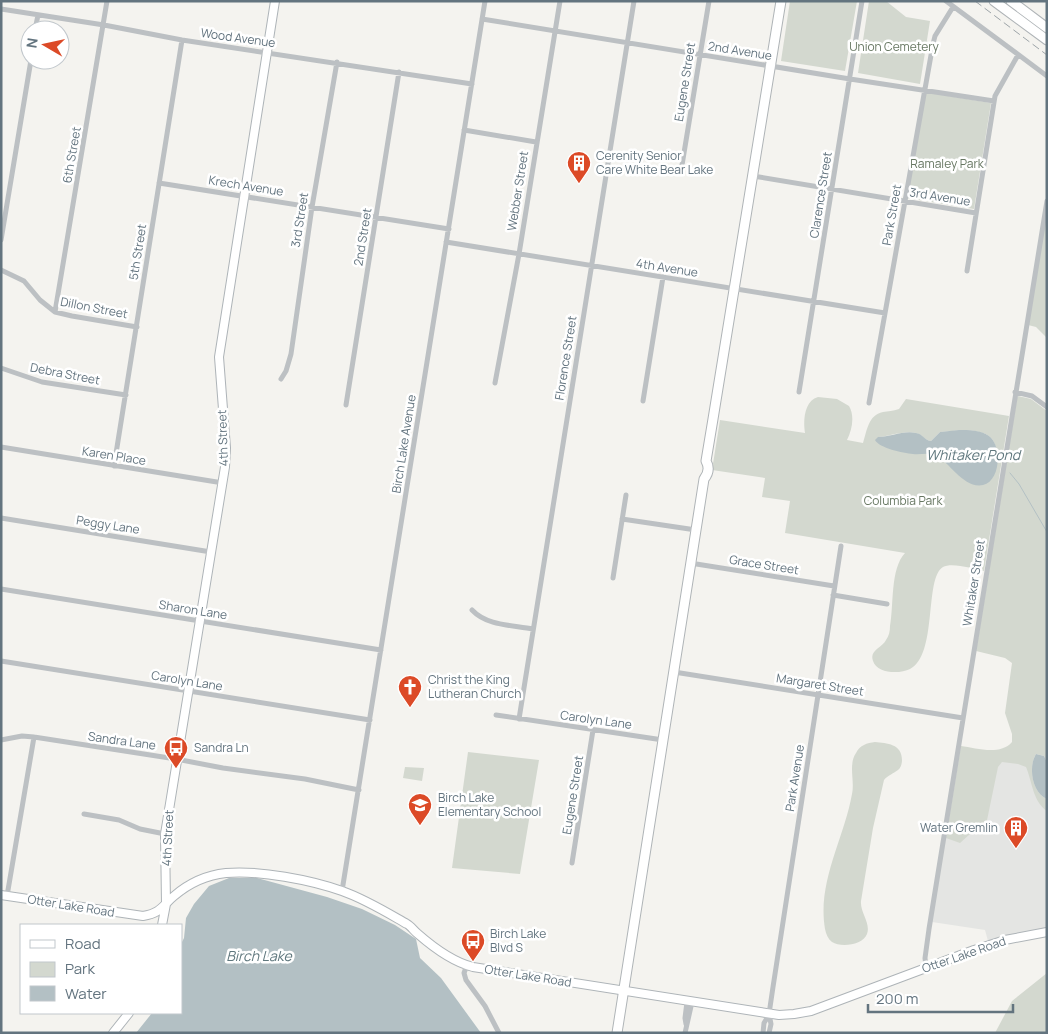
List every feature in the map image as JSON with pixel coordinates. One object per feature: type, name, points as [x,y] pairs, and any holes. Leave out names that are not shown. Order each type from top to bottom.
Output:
[{"type":"main road","points":[[617,1033],[704,479],[701,474],[703,465],[706,462],[781,1]]},
{"type":"main road","points":[[994,1],[1047,40]]},
{"type":"main road","points":[[1011,1],[1047,28]]},
{"type":"street","name":"6th Street","points":[[55,312],[107,1]]},
{"type":"street","name":"4th Street","points":[[162,924],[166,904],[165,834],[226,458],[219,357],[275,1]]},
{"type":"street","name":"Birch Lake Avenue","points":[[342,891],[485,1]]},
{"type":"street","name":"Webber Street","points":[[495,383],[519,254],[560,1]]},
{"type":"street","name":"Florence Street","points":[[519,719],[634,1]]},
{"type":"street","name":"Eugene Street","points":[[682,165],[709,1]]},
{"type":"street","name":"Clarence Street","points":[[799,392],[862,1]]},
{"type":"street","points":[[946,1],[1047,76]]},
{"type":"street","name":"Park Street","points":[[869,403],[935,36],[953,7]]},
{"type":"street","name":"Wood Avenue","points":[[1,9],[104,25],[182,40],[472,84]]},
{"type":"street","points":[[37,20],[38,15]]},
{"type":"street","name":"2nd Avenue","points":[[482,19],[994,101]]},
{"type":"street","name":"5th Street","points":[[114,466],[182,40]]},
{"type":"street","points":[[967,271],[995,96],[1018,55]]},
{"type":"street","name":"3rd Street","points":[[281,379],[286,371],[291,354],[312,207],[336,62]]},
{"type":"street","points":[[1,240],[28,70]]},
{"type":"street","name":"2nd Street","points":[[346,405],[399,72]]},
{"type":"street","points":[[464,130],[536,142]]},
{"type":"street","name":"3rd Avenue","points":[[752,176],[976,213]]},
{"type":"street","name":"Krech Avenue","points":[[159,183],[449,229]]},
{"type":"street","name":"Whitaker Street","points":[[926,968],[927,942],[1047,202]]},
{"type":"street","name":"4th Avenue","points":[[446,242],[885,313]]},
{"type":"street","name":"Dillon Street","points":[[1,270],[24,281],[40,300],[55,312],[137,327]]},
{"type":"street","points":[[643,401],[663,277]]},
{"type":"street","name":"Debra Street","points":[[1,368],[42,382],[126,395]]},
{"type":"street","points":[[1015,392],[1032,395],[1047,407]]},
{"type":"street","name":"Karen Place","points":[[1,447],[223,483]]},
{"type":"street","points":[[613,578],[626,495]]},
{"type":"street","name":"Peggy Lane","points":[[1,518],[211,552]]},
{"type":"street","points":[[622,519],[696,530]]},
{"type":"street","name":"Park Avenue","points":[[769,1014],[841,546]]},
{"type":"street","name":"Grace Street","points":[[690,563],[834,586]]},
{"type":"street","name":"Sharon Lane","points":[[1,589],[381,650]]},
{"type":"street","points":[[833,595],[887,604]]},
{"type":"street","points":[[472,610],[477,616],[489,622],[533,629]]},
{"type":"street","name":"Carolyn Lane","points":[[1,661],[370,720]]},
{"type":"street","name":"Margaret Street","points":[[674,672],[963,718]]},
{"type":"street","name":"Carolyn Lane","points":[[496,715],[663,740]]},
{"type":"street","name":"Eugene Street","points":[[572,863],[593,730]]},
{"type":"street","name":"Sandra Lane","points":[[1,740],[22,736],[34,737],[223,768],[305,779],[359,790]]},
{"type":"street","points":[[4,896],[34,737]]},
{"type":"street","points":[[84,814],[119,820],[140,829],[165,834]]},
{"type":"street","name":"Otter Lake Road","points":[[4,896],[136,916],[151,915],[160,911],[174,896],[207,877],[227,873],[270,875],[342,891],[409,925],[445,955],[467,966],[624,992],[769,1014],[789,1015],[811,1011],[994,943],[1047,932]]},
{"type":"street","points":[[467,966],[464,974],[466,980],[485,1006],[500,1033]]},
{"type":"street","points":[[685,1033],[686,1024],[690,1018],[690,1002]]},
{"type":"street","points":[[113,1033],[129,1014]]},
{"type":"street","points":[[763,1033],[764,1022],[769,1014]]},
{"type":"street","points":[[769,1014],[770,1033]]},
{"type":"shaded area","points":[[960,747],[1040,760],[1047,771],[1047,928],[988,941],[985,930],[932,922]]},
{"type":"green space","name":"Union Cemetery","points":[[790,1],[857,1],[845,71],[781,61]]},
{"type":"green space","name":"Union Cemetery","points":[[869,1],[886,1],[906,17],[930,21],[920,84],[858,73]]},
{"type":"green space","name":"Ramaley Park","points":[[924,92],[991,103],[974,209],[906,198]]},
{"type":"green space","points":[[1045,223],[1047,224],[1047,338],[1036,327],[1028,325]]},
{"type":"green space","points":[[1018,396],[1031,399],[1047,411],[1047,762],[1044,756],[1036,754],[1032,772],[1035,786],[1042,796],[1047,799],[1047,811],[1036,797],[1026,767],[1002,762],[998,767],[986,825],[970,834],[960,843],[946,838],[961,746],[995,750],[1001,749],[1012,742],[1012,734],[1005,713],[1012,663],[1005,658],[976,651]]},
{"type":"green space","name":"Columbia Park","points":[[818,397],[837,399],[849,406],[852,414],[852,423],[847,440],[863,443],[869,424],[874,416],[899,409],[906,399],[1009,416],[984,571],[952,565],[943,567],[937,574],[924,649],[919,661],[906,671],[884,671],[875,665],[872,657],[889,635],[893,588],[897,568],[905,553],[785,533],[790,501],[762,497],[765,478],[712,470],[720,420],[805,433],[804,423],[807,407],[813,399]],"holes":[[[964,430],[979,432],[990,437],[996,446],[997,461],[878,437],[912,432],[931,441],[940,432]]]},
{"type":"green space","points":[[875,742],[893,745],[897,748],[901,755],[902,763],[899,769],[884,780],[873,828],[861,901],[868,926],[867,934],[865,938],[857,943],[841,945],[832,942],[826,933],[825,894],[828,877],[852,794],[852,763],[862,746]]},
{"type":"green space","points":[[468,752],[539,760],[520,874],[452,868]]},
{"type":"green space","points":[[405,767],[424,768],[422,781],[403,778]]},
{"type":"green space","points":[[1047,973],[1047,1033],[995,1033],[1012,1001]]},
{"type":"water","name":"Whitaker Pond","points":[[971,430],[982,433],[989,436],[993,441],[998,454],[998,462],[993,477],[989,482],[983,485],[970,483],[936,455],[898,451],[886,448],[875,440],[878,437],[911,432],[931,441],[940,432]]},
{"type":"water","points":[[1036,754],[1044,756],[1047,762],[1047,799],[1038,791],[1033,779],[1032,766]]},
{"type":"water","name":"Birch Lake","points":[[229,878],[257,878],[327,897],[362,909],[395,925],[416,939],[420,958],[441,978],[481,1033],[136,1033],[151,1014],[182,1014],[182,942],[186,918],[194,904],[209,886]]},
{"type":"waterway","points":[[1010,473],[1019,484],[1047,532]]},
{"type":"railway","points":[[975,1],[1047,55]]},
{"type":"place","name":"Cerenity Senior Care White Bear Lake","points":[[579,184]]},
{"type":"place","name":"Christ the King Lutheran Church","points":[[410,708]]},
{"type":"place","name":"Sandra Ln","points":[[176,769]]},
{"type":"place","name":"Birch Lake Elementary School","points":[[420,826]]},
{"type":"place","name":"Water Gremlin","points":[[1016,849]]},
{"type":"place","name":"Birch Lake Blvd S","points":[[473,962]]}]
